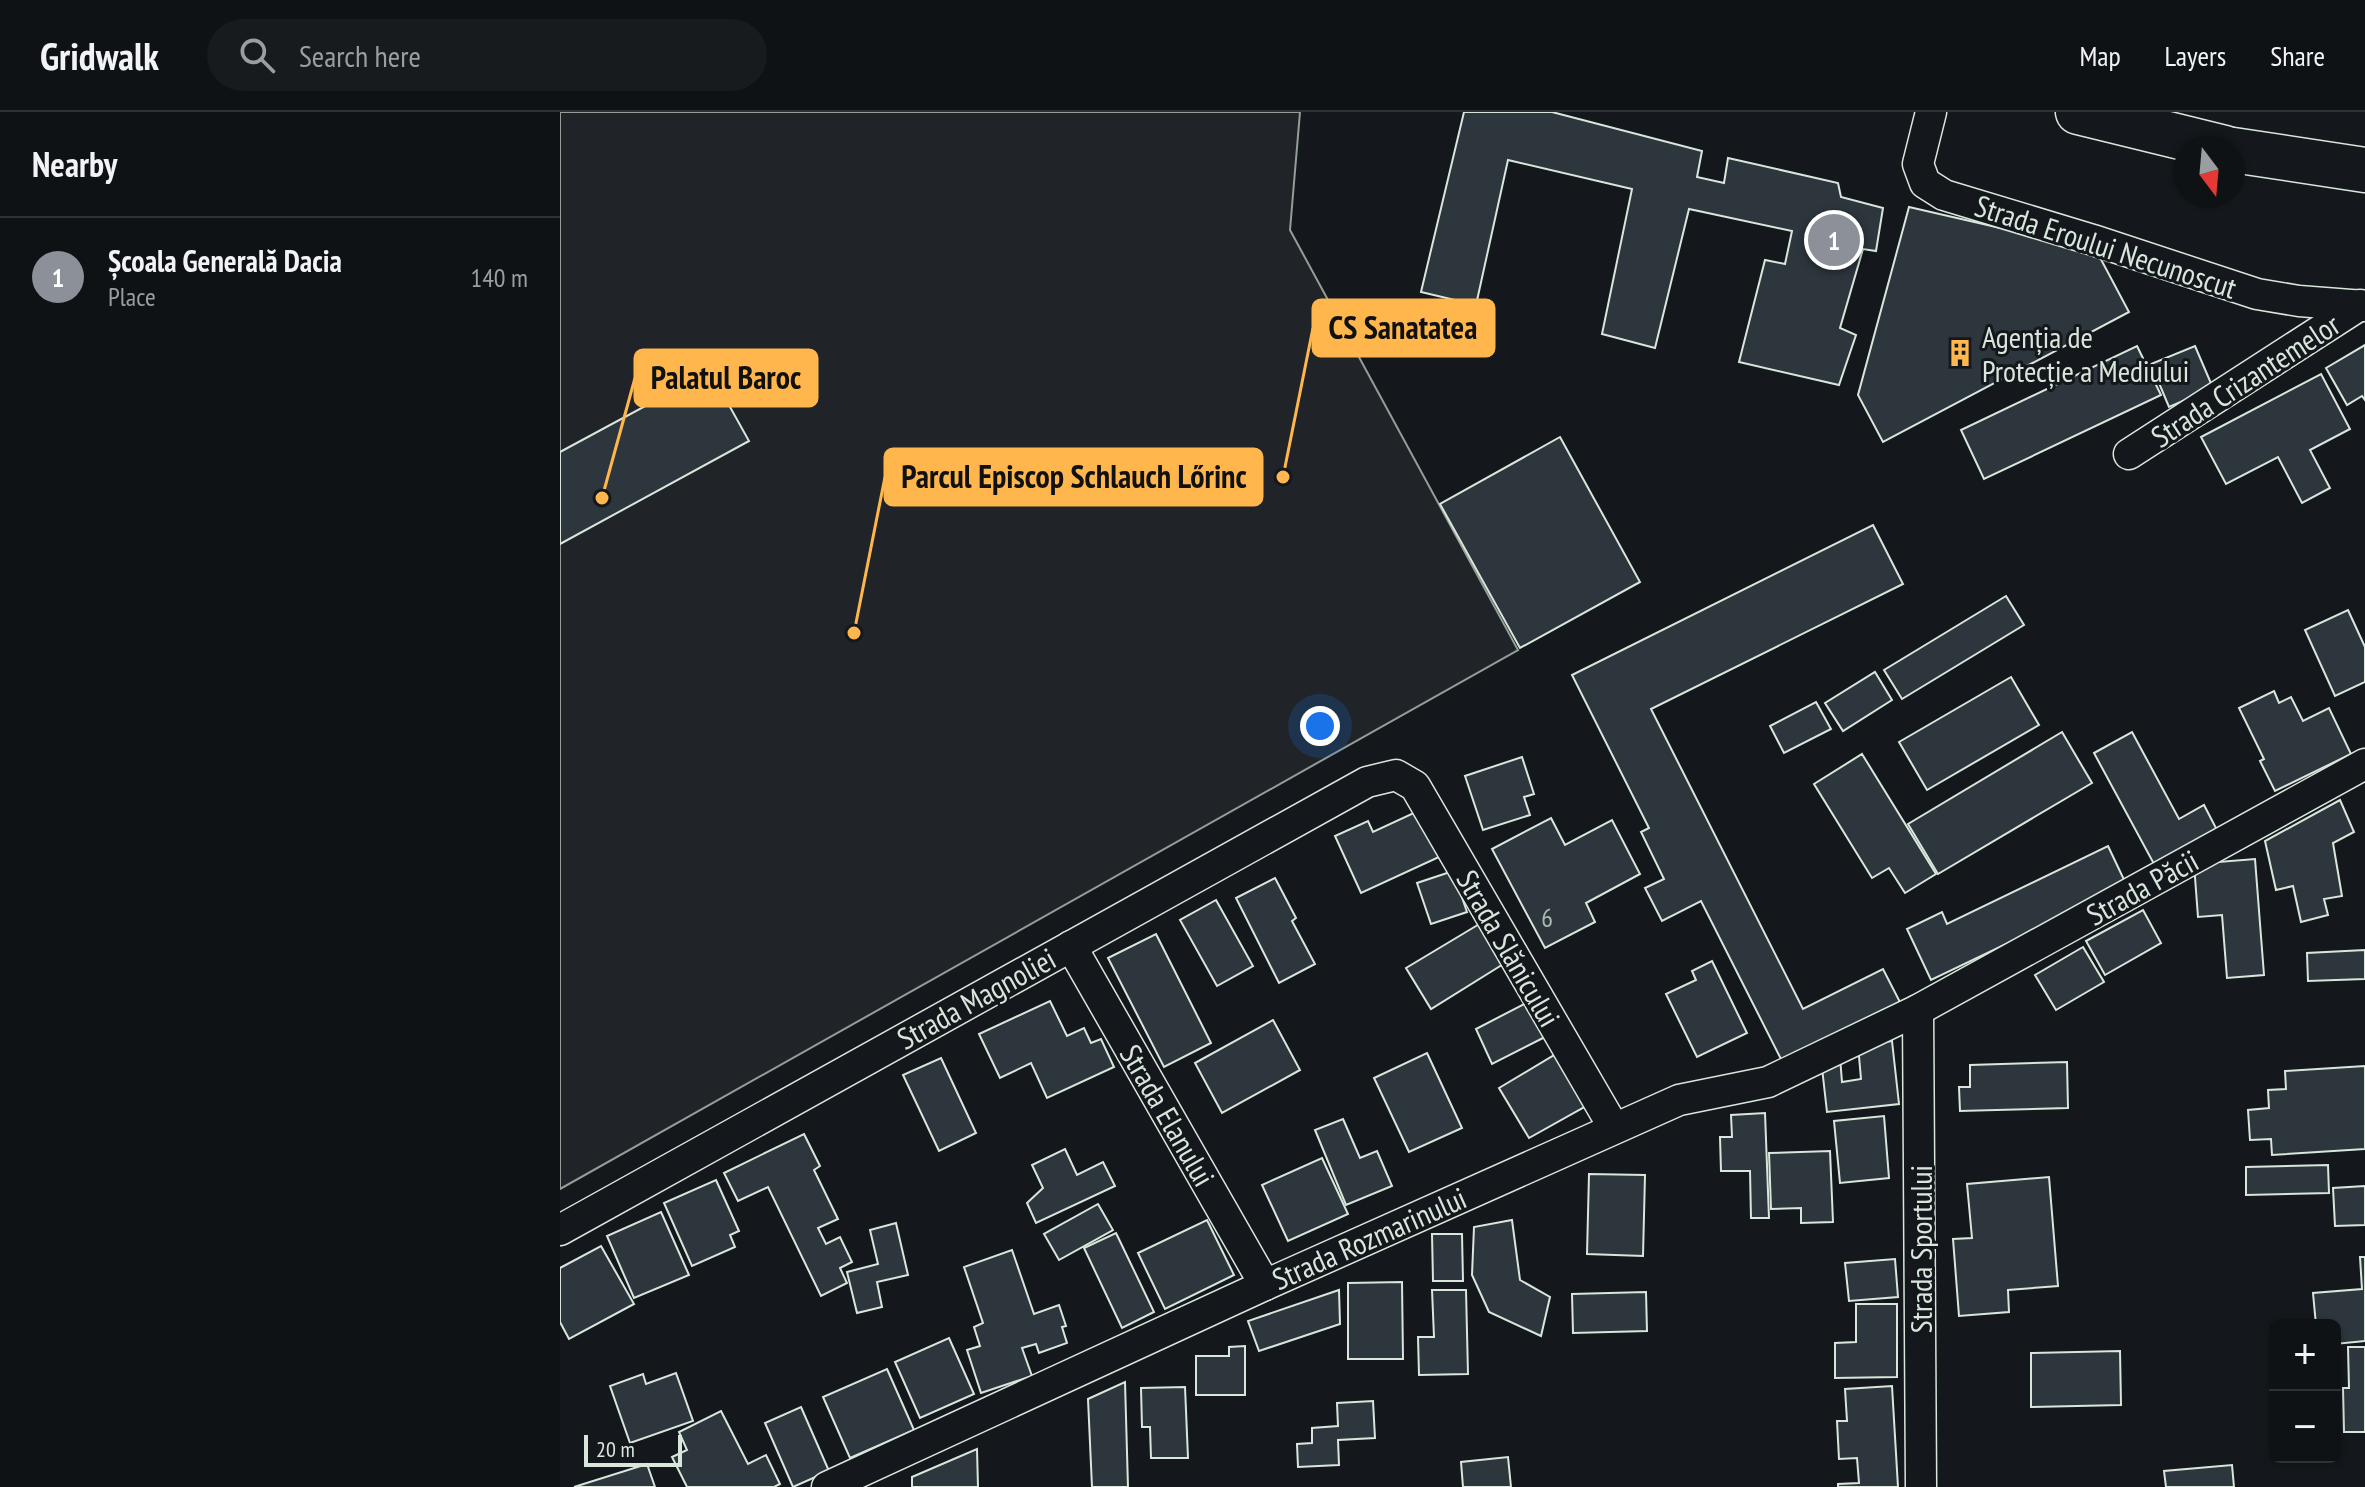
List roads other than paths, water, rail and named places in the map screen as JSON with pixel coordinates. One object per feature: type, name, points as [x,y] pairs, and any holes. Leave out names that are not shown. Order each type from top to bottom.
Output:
[{"type":"main road","points":[[2078,112],[2176,136]]},
{"type":"main road","points":[[2245,152],[2365,170]]},
{"type":"main road","points":[[2245,154],[2365,197]]},
{"type":"street","name":"Strada Eroului Necunoscut","points":[[1931,112],[1918,164],[1925,183],[1944,195],[2257,294],[2363,306]]},
{"type":"street","name":"Strada Crizantemelor","points":[[2129,454],[2363,306]]},
{"type":"street","name":"Strada Păcii","points":[[1918,1010],[2365,764]]},
{"type":"street","name":"Strada Magnoliei","points":[[560,1230],[1367,782],[1396,775]]},
{"type":"street","name":"Strada Slănicului","points":[[1396,775],[1415,786],[1614,1128]]},
{"type":"street","name":"Strada Elanului","points":[[1071,946],[1265,1285]]},
{"type":"street","name":"Strada Rozmarinului","points":[[827,1487],[1614,1128],[1679,1100],[1768,1082],[1918,1010]]},
{"type":"street","name":"Strada Sportului","points":[[1918,1010],[1921,1487]]},
{"type":"place","name":"Școala Generală Dacia","points":[[1834,240]]},
{"type":"place","name":"Agenția de Protecție a Mediului","points":[[1960,353]]},
{"type":"place","name":"CS Sanatatea","points":[[1283,477]]},
{"type":"place","name":"Palatul Baroc","points":[[602,498]]},
{"type":"place","name":"Parcul Episcop Schlauch Lőrinc","points":[[854,633]]}]
